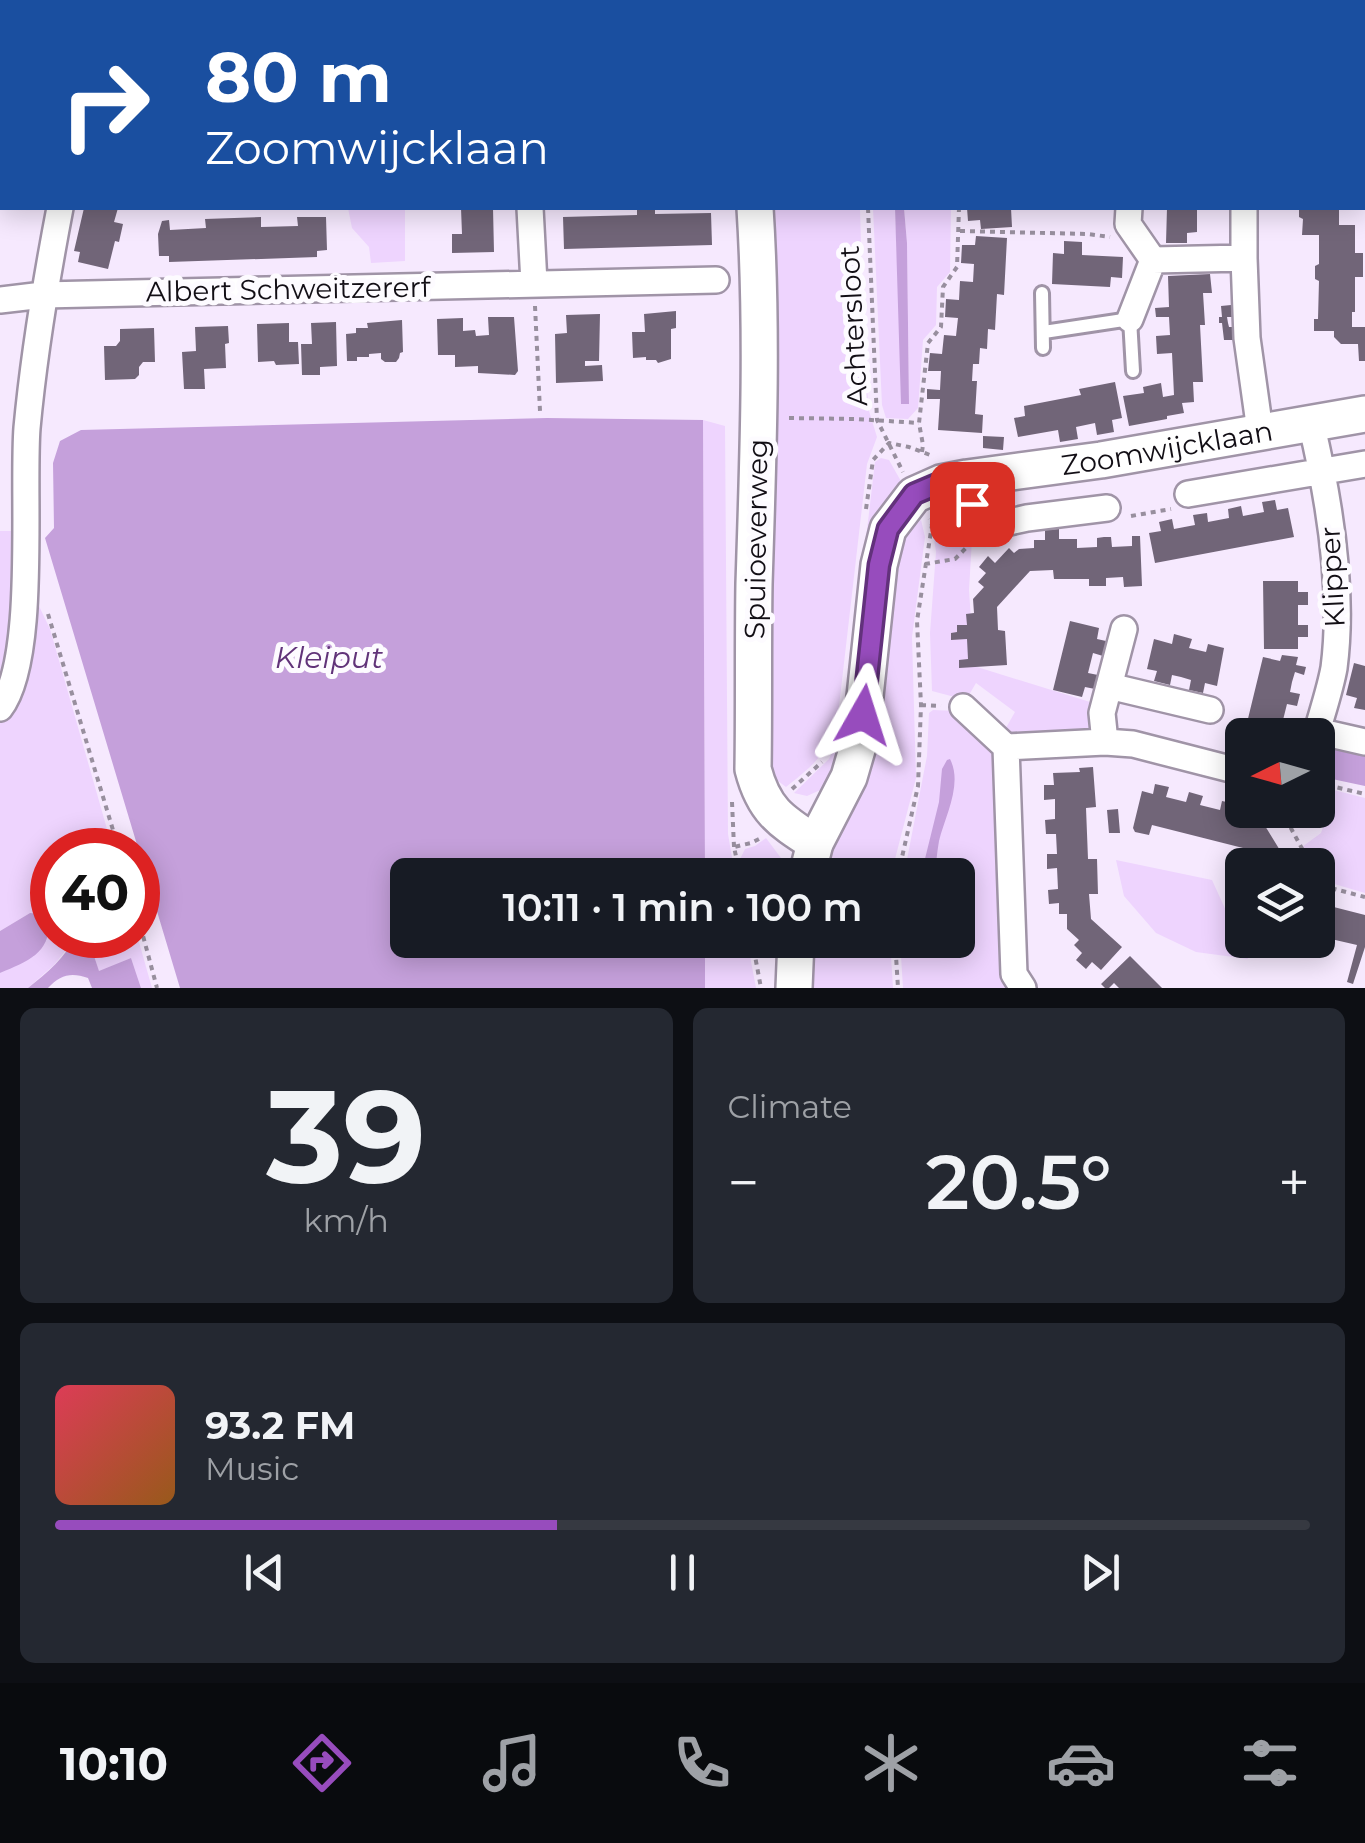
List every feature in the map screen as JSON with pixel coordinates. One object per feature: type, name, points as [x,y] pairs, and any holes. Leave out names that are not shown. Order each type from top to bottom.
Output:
[{"type":"street","points":[[0,708],[6,701],[20,657],[24,589],[12,467],[60,210]]},
{"type":"street","points":[[530,210],[534,283]]},
{"type":"street","name":"Spuioeverweg","points":[[755,210],[758,436],[754,769],[759,791],[774,814]]},
{"type":"street","points":[[1128,210],[1128,224],[1147,251],[1130,320]]},
{"type":"street","points":[[1244,210],[1247,338],[1260,430]]},
{"type":"street","points":[[1147,251],[1244,258]]},
{"type":"street","name":"Albert Schweitzererf","points":[[0,300],[43,295],[716,280]]},
{"type":"street","name":"Zoomwijcklaan","points":[[914,494],[940,483],[967,478],[1071,465],[1365,414]]},
{"type":"street","name":"Klipper","points":[[1311,423],[1332,534],[1336,625],[1333,670],[1321,718]]},
{"type":"street","name":"Zoomwijcklaan","points":[[1188,494],[1365,464]]},
{"type":"street","points":[[967,478],[978,530]]},
{"type":"street","points":[[811,858],[849,778],[858,746],[879,565],[888,529],[914,494]]},
{"type":"street","name":"Zoomwijcklaan","points":[[978,530],[1027,518],[1108,508]]},
{"type":"street","points":[[1105,742],[1102,713],[1124,630]]},
{"type":"street","points":[[1109,686],[1210,710]]},
{"type":"street","points":[[963,707],[1006,746],[1134,744],[1225,768]]},
{"type":"street","name":"Klipper","points":[[1335,736],[1365,742]]},
{"type":"street","points":[[1006,746],[1014,974],[1023,988]]},
{"type":"street","points":[[774,814],[810,858]]},
{"type":"street","points":[[794,988],[795,958]]},
{"type":"lane","points":[[1042,293],[1043,348]]},
{"type":"lane","points":[[1044,332],[1130,320],[1133,371]]},
{"type":"path","name":"Achtersloot","points":[[868,210],[878,420],[932,525],[917,621],[918,786],[902,858]]},
{"type":"path","points":[[922,452],[919,423],[928,343],[941,327],[943,287],[956,267],[959,210]]},
{"type":"path","points":[[960,231],[1088,234],[1147,251]]},
{"type":"path","points":[[534,283],[540,411]]},
{"type":"path","points":[[804,418],[919,423]]},
{"type":"path","points":[[866,512],[873,460],[888,443]]},
{"type":"path","points":[[1108,508],[1122,518],[1176,508],[1188,494]]},
{"type":"path","points":[[925,564],[956,559],[978,530]]},
{"type":"path","points":[[24,589],[40,601],[48,614],[112,828]]},
{"type":"path","points":[[736,858],[734,846],[759,839],[795,785],[829,751]]},
{"type":"path","points":[[1335,787],[1365,794]]},
{"type":"path","points":[[1335,889],[1365,897]]},
{"type":"path","points":[[150,958],[158,988]]},
{"type":"path","points":[[755,958],[761,988]]},
{"type":"path","points":[[896,958],[898,988]]},
{"type":"shaded area","points":[[348,210],[405,210],[405,261],[371,263],[369,247],[352,228]]},
{"type":"shaded area","points":[[771,210],[860,210],[864,358],[869,411],[877,437],[867,464],[838,715],[820,757],[786,787],[774,778],[770,767]]},
{"type":"shaded area","points":[[873,210],[895,210],[903,404],[909,403],[904,210],[951,210],[950,272],[937,287],[936,325],[923,340],[918,408],[908,419],[886,418],[882,405]]},
{"type":"shaded area","points":[[895,210],[904,210],[907,243],[909,404],[901,404]]},
{"type":"shaded area","name":"Kleiput","points":[[547,418],[703,420],[705,858],[390,858],[390,958],[705,958],[705,988],[180,988],[160,921],[160,828],[132,828],[45,538],[54,528],[53,463],[60,441],[81,430]]},
{"type":"shaded area","points":[[703,420],[725,426],[728,834],[732,858],[705,858]]},
{"type":"shaded area","points":[[881,458],[889,460],[902,483],[882,505],[874,524],[850,725],[827,787],[807,796],[794,793],[829,759],[844,725],[875,462]]},
{"type":"shaded area","points":[[960,497],[972,539],[969,590],[974,666],[1103,706],[1096,735],[1011,739],[1003,733],[1015,712],[976,683],[966,700],[932,691],[930,633],[936,552],[930,511]]},
{"type":"shaded area","points":[[921,520],[925,537],[912,637],[916,778],[895,858],[829,858],[867,746],[889,575],[905,532]]},
{"type":"shaded area","points":[[0,531],[15,531],[19,585],[0,697]]},
{"type":"shaded area","points":[[34,605],[39,606],[50,629],[107,828],[30,828],[30,913],[0,931],[0,717]]},
{"type":"shaded area","points":[[956,711],[993,743],[1000,888],[1013,988],[903,988],[901,958],[975,958],[975,858],[907,858],[927,756],[929,713]]},
{"type":"shaded area","points":[[1335,744],[1365,749],[1365,786],[1335,780]]},
{"type":"shaded area","points":[[947,760],[954,769],[952,800],[937,858],[925,858],[939,802],[942,769]]},
{"type":"shaded area","points":[[1335,790],[1365,798],[1365,893],[1335,884],[1335,848],[1303,848],[1323,828],[1335,828]]},
{"type":"shaded area","points":[[766,838],[781,858],[740,858],[745,849]]},
{"type":"shaded area","points":[[1116,860],[1212,880],[1225,909],[1225,956],[1196,952],[1156,933],[1124,896]]},
{"type":"shaded area","points":[[30,913],[30,958],[0,973],[0,931]]},
{"type":"shaded area","points":[[30,958],[60,958],[28,988],[0,988],[0,973]]},
{"type":"shaded area","points":[[60,958],[95,958],[99,971],[131,958],[141,988],[92,988],[88,978],[71,975],[48,988],[28,988]]},
{"type":"shaded area","points":[[94,958],[131,958],[99,972]]},
{"type":"shaded area","points":[[131,958],[144,958],[152,988],[141,988]]},
{"type":"shaded area","points":[[705,958],[750,958],[756,988],[705,988]]},
{"type":"shaded area","points":[[809,958],[891,958],[893,988],[806,988]]},
{"type":"building","points":[[84,210],[117,210],[114,222],[123,224],[108,269],[78,262],[80,252],[74,251]]},
{"type":"building","points":[[461,210],[493,210],[494,252],[452,253],[452,234],[462,234]]},
{"type":"building","points":[[637,210],[655,210],[655,214],[711,213],[712,245],[564,249],[563,217],[637,215]]},
{"type":"building","points":[[967,210],[1011,210],[1012,227],[981,229],[980,220],[968,221]]},
{"type":"building","points":[[1167,210],[1197,210],[1197,232],[1187,233],[1187,243],[1166,243]]},
{"type":"building","points":[[1299,210],[1339,210],[1339,225],[1355,225],[1355,253],[1363,253],[1363,277],[1355,277],[1352,327],[1365,327],[1365,361],[1359,361],[1358,344],[1341,344],[1334,331],[1314,331],[1314,319],[1318,319],[1319,281],[1315,279],[1315,266],[1319,264],[1319,235],[1302,235],[1303,219]]},
{"type":"building","points":[[261,217],[261,227],[298,226],[297,217],[326,217],[327,250],[317,251],[317,257],[169,262],[169,256],[159,256],[162,221],[169,220],[170,230],[206,228],[205,219]]},
{"type":"building","points":[[976,236],[1007,238],[1004,295],[997,294],[995,330],[988,329],[987,349],[980,348],[979,364],[973,364],[972,381],[977,381],[975,414],[983,415],[982,433],[938,430],[940,399],[927,399],[927,389],[940,390],[941,371],[928,371],[930,353],[942,354],[944,335],[956,336],[958,318],[945,317],[946,299],[959,300],[960,281],[973,282],[974,264],[961,263],[962,245],[975,245]]},
{"type":"building","points":[[1064,241],[1082,242],[1082,255],[1123,257],[1122,278],[1111,277],[1110,287],[1052,284],[1053,253],[1064,254]]},
{"type":"building","points":[[1210,274],[1212,293],[1203,293],[1205,325],[1200,325],[1203,382],[1193,382],[1194,402],[1182,403],[1184,413],[1129,426],[1123,396],[1144,393],[1143,387],[1161,383],[1163,397],[1174,395],[1172,353],[1157,354],[1156,336],[1170,335],[1169,317],[1156,317],[1155,308],[1169,307],[1168,276]]},
{"type":"building","points":[[1231,305],[1232,317],[1227,317],[1229,327],[1234,327],[1235,340],[1224,340],[1219,323],[1221,306]]},
{"type":"building","points":[[676,311],[676,328],[671,329],[671,359],[658,363],[646,357],[633,358],[632,332],[645,332],[644,314]]},
{"type":"building","points":[[600,314],[599,361],[585,361],[585,366],[602,365],[603,381],[556,383],[555,334],[567,333],[566,315]]},
{"type":"building","points":[[488,317],[514,317],[518,371],[515,375],[478,373],[478,366],[455,367],[455,355],[438,355],[437,319],[463,318],[463,331],[475,330],[476,336],[489,335]]},
{"type":"building","points":[[402,320],[403,352],[396,362],[385,362],[381,353],[347,361],[346,334],[356,333],[356,328],[368,328],[367,323]]},
{"type":"building","points":[[336,322],[337,366],[320,367],[320,375],[302,375],[301,344],[312,344],[311,323]]},
{"type":"building","points":[[289,323],[289,342],[298,342],[299,364],[258,362],[257,324]]},
{"type":"building","points":[[228,326],[226,368],[204,369],[205,389],[184,389],[182,352],[196,351],[195,327]]},
{"type":"building","points":[[154,328],[155,362],[143,362],[135,379],[105,380],[104,346],[116,346],[120,329]]},
{"type":"building","points":[[1115,382],[1122,418],[1112,420],[1114,432],[1097,435],[1095,423],[1076,427],[1078,439],[1060,442],[1058,430],[1018,437],[1014,418],[1025,416],[1024,406],[1081,395],[1079,389]]},
{"type":"building","points":[[983,436],[1004,437],[1003,450],[983,448]]},
{"type":"building","points":[[1275,500],[1277,510],[1288,508],[1294,537],[1155,563],[1149,533],[1161,531],[1159,522],[1172,519],[1174,529],[1195,525],[1193,515],[1207,513],[1208,522],[1229,518],[1228,509],[1241,506],[1243,516],[1264,512],[1262,502]]},
{"type":"building","points":[[1059,529],[1059,539],[1077,539],[1077,548],[1097,547],[1097,538],[1104,537],[1111,537],[1112,547],[1132,546],[1132,536],[1140,536],[1142,586],[1124,587],[1123,577],[1106,578],[1106,586],[1089,586],[1089,579],[1054,579],[1053,570],[1030,571],[997,607],[998,630],[1005,631],[1007,665],[959,668],[959,660],[968,659],[967,639],[951,640],[951,633],[957,632],[957,625],[967,625],[966,614],[974,613],[973,599],[984,587],[978,582],[986,573],[979,567],[988,556],[995,563],[1009,548],[1014,553],[1034,548],[1034,540],[1045,540],[1045,530]]},
{"type":"building","points":[[1263,581],[1298,581],[1298,592],[1308,592],[1308,605],[1298,605],[1298,625],[1308,625],[1308,637],[1298,637],[1298,649],[1264,649]]},
{"type":"building","points":[[1070,621],[1099,628],[1097,639],[1106,641],[1103,656],[1093,653],[1088,673],[1098,675],[1095,689],[1085,687],[1082,697],[1053,690]]},
{"type":"building","points":[[1174,634],[1192,639],[1189,648],[1206,652],[1208,644],[1224,648],[1217,686],[1205,683],[1203,693],[1189,690],[1191,680],[1181,677],[1172,675],[1170,685],[1154,681],[1157,671],[1147,669],[1154,639],[1172,644]]},
{"type":"building","points":[[1282,655],[1298,657],[1296,665],[1306,667],[1304,675],[1295,672],[1290,692],[1300,694],[1297,706],[1287,704],[1284,718],[1248,718],[1263,657],[1280,661]]},
{"type":"building","points":[[1354,663],[1365,666],[1365,710],[1354,708],[1357,698],[1346,695]]},
{"type":"building","points":[[1093,767],[1096,807],[1086,808],[1088,859],[1097,859],[1098,894],[1089,894],[1091,919],[1122,947],[1101,970],[1092,962],[1086,969],[1076,960],[1082,953],[1074,945],[1079,940],[1067,929],[1067,914],[1059,914],[1059,903],[1049,904],[1048,890],[1058,889],[1057,868],[1047,869],[1047,854],[1057,854],[1056,834],[1046,834],[1045,820],[1055,819],[1055,799],[1044,800],[1044,785],[1054,785],[1053,773],[1080,772],[1079,768]]},
{"type":"building","points":[[1155,784],[1169,787],[1166,797],[1186,802],[1189,792],[1203,796],[1200,805],[1220,810],[1225,802],[1225,828],[1266,828],[1279,848],[1243,848],[1152,825],[1149,835],[1135,832],[1142,791],[1153,794]]},
{"type":"building","points":[[1118,809],[1120,833],[1109,833],[1107,810]]},
{"type":"building","points":[[1335,907],[1365,915],[1365,947],[1353,984],[1347,982],[1357,945],[1335,940]]},
{"type":"building","points":[[1130,956],[1162,988],[1119,988],[1114,983],[1105,988],[1101,984]]},
{"type":"route","points":[[863,715],[879,565],[888,529],[914,494],[940,483],[967,478],[972,504]]}]
